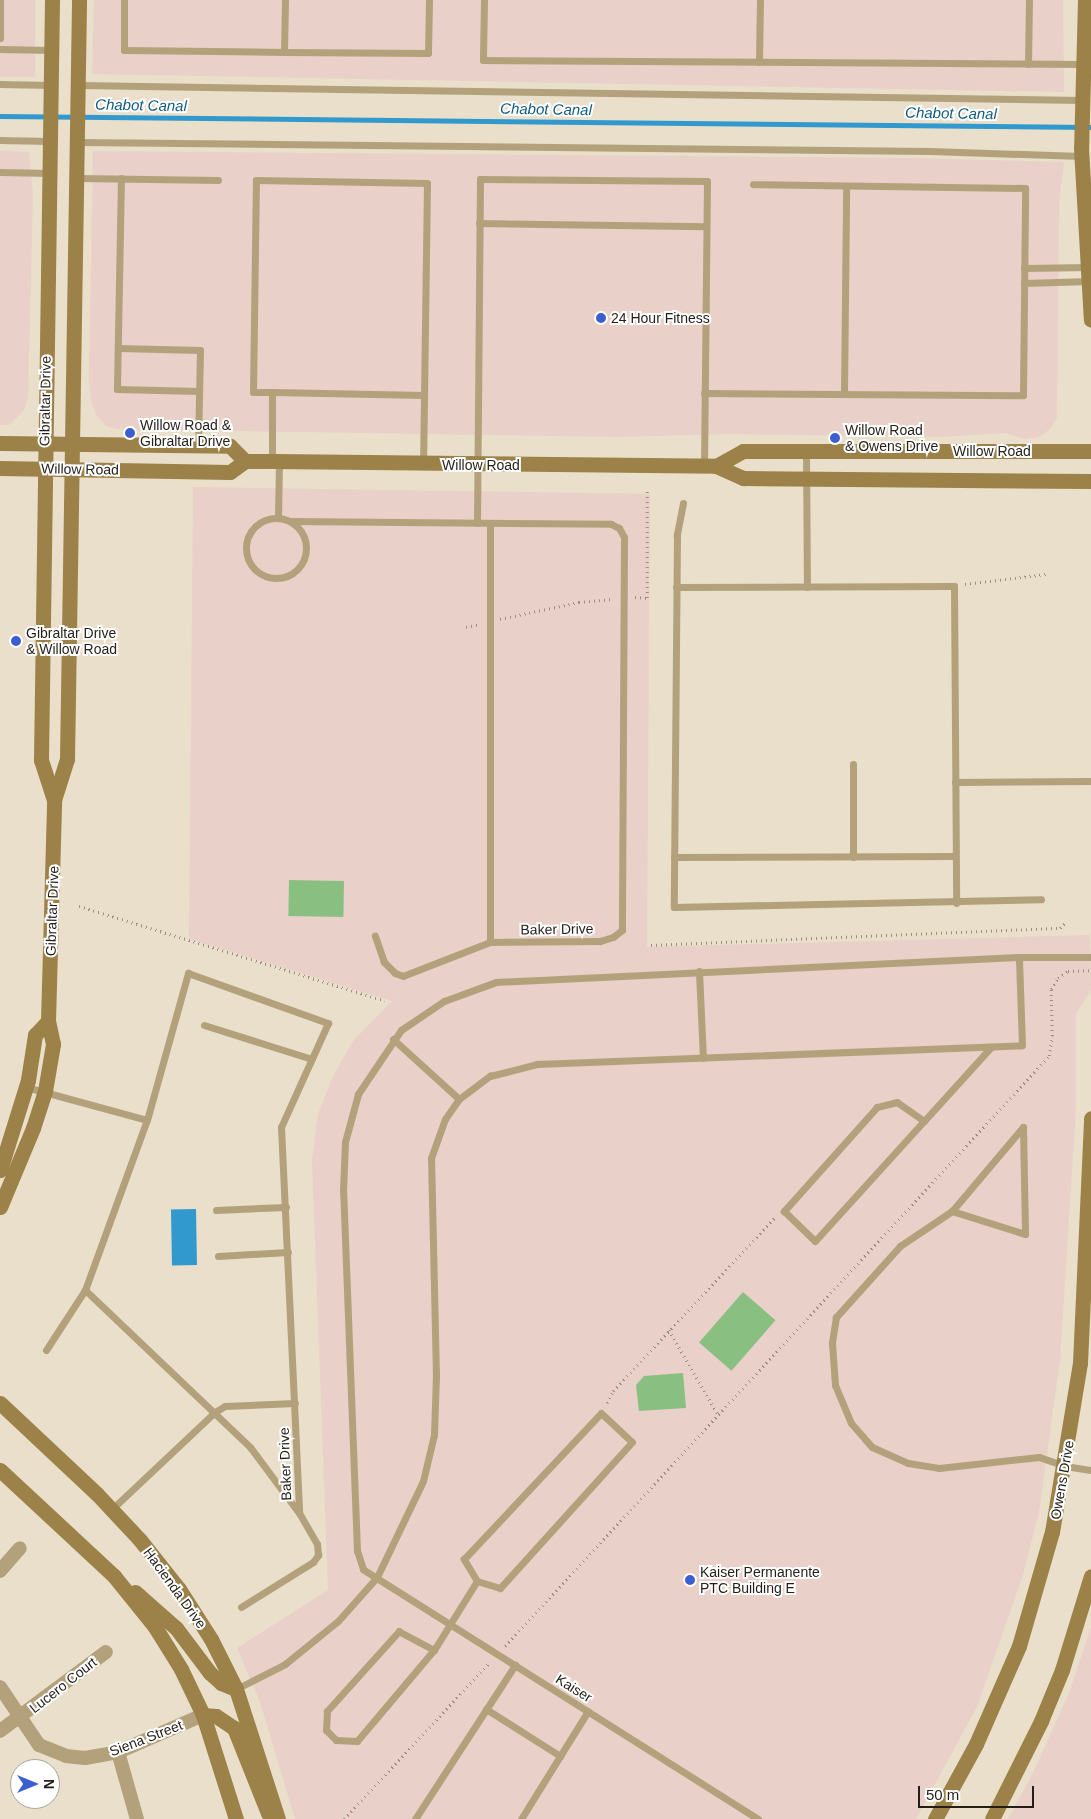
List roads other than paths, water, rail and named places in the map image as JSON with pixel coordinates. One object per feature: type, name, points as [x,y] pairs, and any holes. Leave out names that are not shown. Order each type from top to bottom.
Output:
[{"type":"street","name":"Gibraltar Drive","points":[[52,0],[41,760],[54,800]]},
{"type":"street","name":"Gibraltar Drive","points":[[0,1207],[33,1128],[45,1091],[54,1044],[48,1021],[54,800],[67,759],[79,0]]},
{"type":"street","points":[[1085,0],[1081,152],[1090,274],[1091,320]]},
{"type":"street","name":"Willow Road","points":[[0,444],[230,446],[245,461]]},
{"type":"street","name":"Willow Road","points":[[710,466],[743,451],[1091,452]]},
{"type":"street","name":"Willow Road","points":[[0,468],[230,472],[245,461],[477,465],[710,466],[743,478],[1091,481]]},
{"type":"street","points":[[0,1170],[26,1087],[35,1035],[48,1021]]},
{"type":"street","name":"Owens Drive","points":[[935,1819],[976,1744],[1019,1646],[1050,1540],[1065,1466],[1084,1311],[1091,1118]]},
{"type":"street","name":"Hacienda Drive","points":[[0,1403],[111,1510],[179,1589],[211,1639],[236,1689],[278,1819]]},
{"type":"street","points":[[0,1470],[114,1576],[165,1617],[210,1673],[221,1683],[236,1689]]},
{"type":"street","points":[[0,1571],[20,1548]]},
{"type":"street","points":[[114,1576],[155,1627],[181,1669],[203,1715],[236,1819]]},
{"type":"street","points":[[992,1819],[1041,1721],[1087,1606],[1091,1576]]},
{"type":"street","name":"Lucero Court","points":[[0,1731],[19,1719],[106,1652]]},
{"type":"street","name":"Siena Street","points":[[0,1687],[19,1719],[39,1745],[66,1756],[85,1758],[118,1752],[203,1715]]},
{"type":"street","points":[[203,1715],[224,1720],[234,1728],[272,1819]]},
{"type":"street","points":[[118,1752],[137,1819]]},
{"type":"lane","points":[[0,0],[0,38]]},
{"type":"lane","points":[[124,0],[124,50],[428,54],[429,0]]},
{"type":"lane","points":[[284,52],[285,0]]},
{"type":"lane","points":[[484,0],[483,60],[1082,64]]},
{"type":"lane","points":[[759,62],[760,0]]},
{"type":"lane","points":[[1028,64],[1029,0]]},
{"type":"lane","points":[[0,49],[51,50]]},
{"type":"lane","points":[[0,84],[51,88]]},
{"type":"lane","points":[[78,88],[1082,102]]},
{"type":"lane","points":[[0,140],[49,141]]},
{"type":"lane","points":[[77,142],[1081,152]]},
{"type":"lane","points":[[0,172],[49,173]]},
{"type":"lane","points":[[77,178],[218,180]]},
{"type":"lane","points":[[121,178],[117,389],[199,391]]},
{"type":"lane","points":[[477,523],[480,179],[707,181],[704,393],[710,466]]},
{"type":"lane","points":[[423,464],[424,395],[427,183],[256,180],[253,392],[424,395]]},
{"type":"lane","points":[[704,393],[1023,395],[1025,188],[753,184]]},
{"type":"lane","points":[[844,394],[846,186]]},
{"type":"lane","points":[[479,224],[706,226]]},
{"type":"lane","points":[[1024,268],[1090,274]]},
{"type":"lane","points":[[1024,283],[1090,274]]},
{"type":"lane","points":[[118,348],[200,350],[198,446]]},
{"type":"lane","points":[[272,392],[278,518]]},
{"type":"lane","points":[[806,451],[807,587]]},
{"type":"lane","points":[[684,504],[677,535],[674,907],[956,903],[1041,899]]},
{"type":"lane","points":[[290,521],[305,539],[302,563],[289,575],[270,578],[259,573],[251,564],[246,543],[258,524],[278,518],[290,521],[490,523],[490,942],[403,976],[395,973],[384,962],[375,936]]},
{"type":"lane","name":"Baker Drive","points":[[490,523],[611,524],[619,528],[624,537],[622,930],[612,938],[600,941],[490,942]]},
{"type":"lane","points":[[676,587],[954,586],[956,903]]},
{"type":"lane","points":[[853,764],[853,857]]},
{"type":"lane","points":[[955,782],[1091,781]]},
{"type":"lane","points":[[674,857],[955,856]]},
{"type":"lane","points":[[236,1689],[285,1664],[338,1621],[377,1578],[423,1481],[434,1435],[436,1376],[431,1158],[445,1119],[459,1099],[490,1076],[537,1064],[1022,1045],[1018,957]]},
{"type":"lane","points":[[459,1099],[393,1039],[444,1001],[496,982],[1018,957],[1091,957]]},
{"type":"lane","points":[[699,971],[703,1058]]},
{"type":"lane","name":"Baker Drive","points":[[147,1120],[188,974],[328,1023],[281,1128],[299,1513]]},
{"type":"lane","points":[[204,1025],[312,1059]]},
{"type":"lane","name":"Kaiser","points":[[393,1039],[358,1094],[344,1142],[343,1190],[357,1550],[363,1569],[756,1819]]},
{"type":"lane","points":[[924,1121],[897,1102],[877,1107],[784,1211],[815,1241],[924,1121],[991,1047]]},
{"type":"lane","points":[[26,1087],[147,1120],[85,1290],[46,1350]]},
{"type":"lane","points":[[952,1211],[1026,1234],[1023,1127],[952,1211],[900,1246],[836,1317],[832,1343],[835,1385],[851,1423],[872,1446],[908,1463],[939,1468],[1039,1457],[1065,1466],[1091,1470]]},
{"type":"lane","points":[[216,1210],[286,1207]]},
{"type":"lane","points":[[218,1256],[288,1252]]},
{"type":"lane","name":"Baker Drive","points":[[85,1290],[250,1446],[299,1513]]},
{"type":"lane","points":[[111,1510],[215,1412],[226,1406],[295,1403]]},
{"type":"lane","points":[[601,1413],[632,1442],[500,1588],[477,1581],[464,1559],[601,1413]]},
{"type":"lane","points":[[241,1607],[313,1562],[318,1555],[317,1544],[299,1513]]},
{"type":"lane","points":[[434,1650],[399,1631],[327,1711],[326,1730],[336,1740],[357,1741],[434,1650],[477,1581]]},
{"type":"lane","points":[[415,1819],[515,1665]]},
{"type":"lane","points":[[486,1709],[560,1756]]},
{"type":"lane","points":[[522,1819],[588,1711]]},
{"type":"water","points":[[171,1209],[196,1209],[197,1265],[172,1265]]},
{"type":"waterway","name":"Chabot Canal","points":[[0,116],[1091,127]]},
{"type":"place","name":"24 Hour Fitness","points":[[601,318]]},
{"type":"place","name":"Willow Road & Gibraltar Drive","points":[[130,433]]},
{"type":"place","name":"Willow Road & Owens Drive","points":[[835,438]]},
{"type":"place","name":"Gibraltar Drive & Willow Road","points":[[16,641]]},
{"type":"place","name":"Kaiser Permanente PTC Building E","points":[[690,1580]]}]
